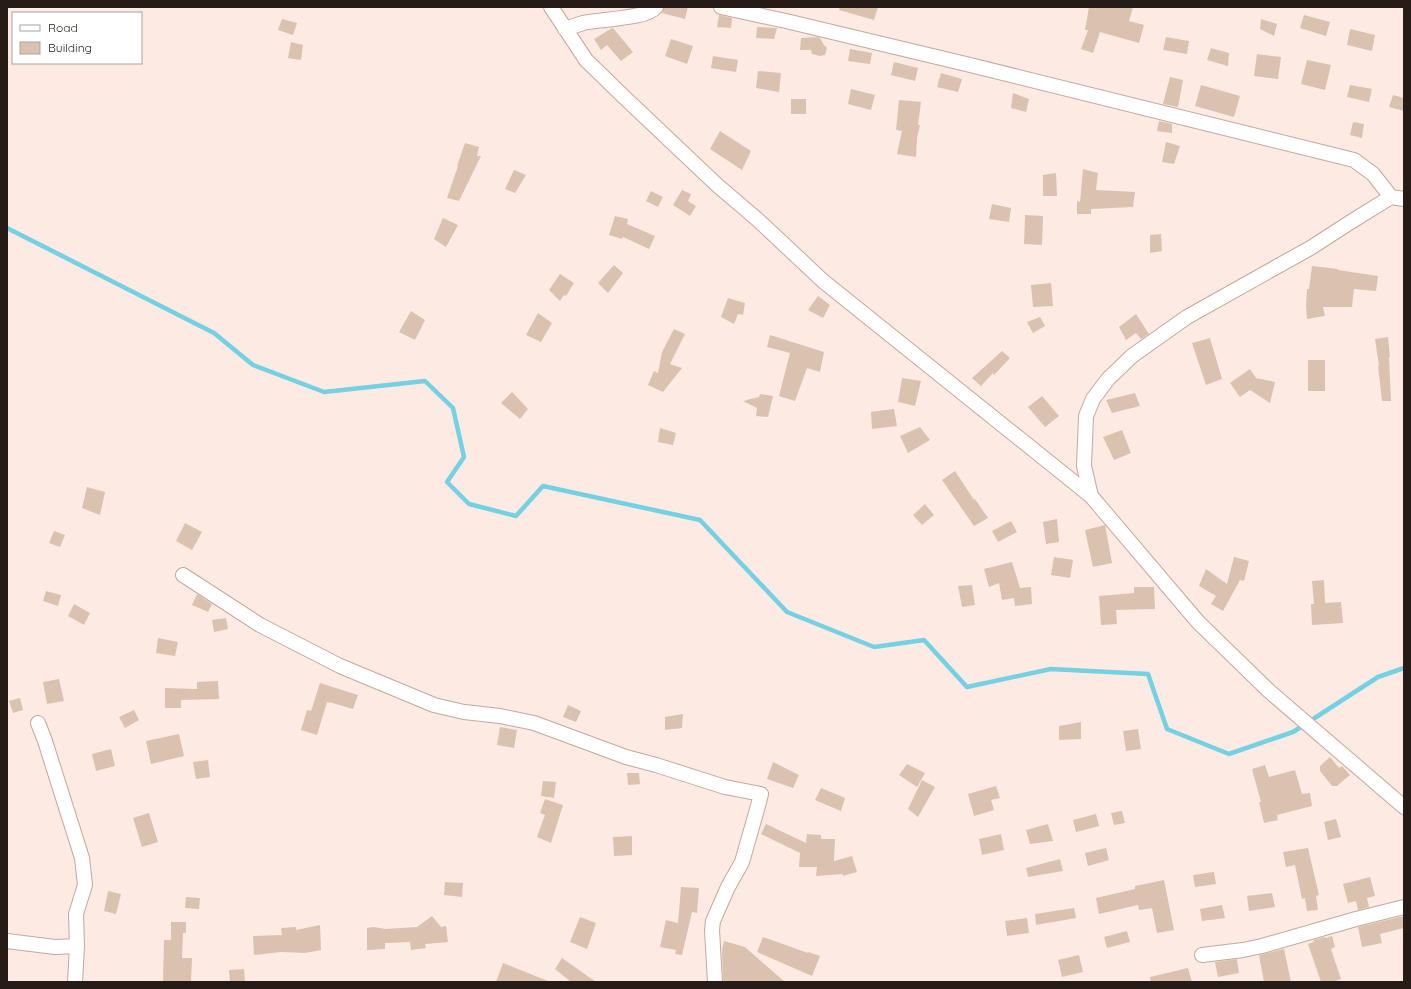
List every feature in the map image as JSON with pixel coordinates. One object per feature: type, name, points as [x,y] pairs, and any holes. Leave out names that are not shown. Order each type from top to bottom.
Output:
[{"type":"street","points":[[551,7],[586,60],[717,185],[758,220],[823,281],[1091,496],[1198,622],[1269,691],[1404,807]]},
{"type":"street","points":[[565,30],[583,23],[636,16],[650,12],[656,7]]},
{"type":"street","points":[[721,7],[966,64],[1354,160],[1373,174],[1397,198],[1348,223],[1312,247],[1186,318],[1132,356],[1108,379],[1093,399],[1086,416],[1084,466],[1091,496]]},
{"type":"street","points":[[183,575],[260,625],[340,666],[434,705],[464,712],[500,716],[534,723],[626,757],[725,787],[760,794],[742,862],[728,887],[713,921],[712,930],[715,982]]},
{"type":"street","points":[[38,723],[82,858],[85,885],[76,914],[77,946],[75,982]]},
{"type":"street","points":[[1202,955],[1262,946],[1356,919],[1404,908]]},
{"type":"street","points":[[7,941],[55,947],[77,946]]},
{"type":"building","points":[[664,7],[688,7],[685,19],[662,13]]},
{"type":"building","points":[[840,7],[878,7],[874,20],[839,10]]},
{"type":"building","points":[[1089,7],[1133,7],[1129,21],[1144,25],[1139,43],[1100,32],[1093,53],[1081,49],[1088,30],[1085,30]]},
{"type":"building","points":[[719,15],[732,18],[731,28],[717,27]]},
{"type":"building","points":[[1304,15],[1330,22],[1326,36],[1300,28]]},
{"type":"building","points":[[282,19],[297,23],[293,35],[278,30]]},
{"type":"building","points":[[1261,19],[1277,24],[1274,36],[1260,29]]},
{"type":"building","points":[[757,27],[777,28],[774,39],[756,38]]},
{"type":"building","points":[[612,28],[633,52],[621,61],[607,45],[601,50],[594,39]]},
{"type":"building","points":[[1350,29],[1375,35],[1372,51],[1347,45]]},
{"type":"building","points":[[818,37],[827,48],[825,55],[820,56],[812,54],[811,50],[800,50],[801,38]]},
{"type":"building","points":[[1166,37],[1189,41],[1187,54],[1163,50]]},
{"type":"building","points":[[671,39],[693,46],[687,64],[665,56]]},
{"type":"building","points":[[291,42],[303,45],[301,60],[288,58]]},
{"type":"building","points":[[1211,48],[1229,53],[1228,66],[1207,60]]},
{"type":"building","points":[[850,49],[872,53],[870,64],[848,61]]},
{"type":"building","points":[[1257,54],[1281,57],[1278,79],[1254,76]]},
{"type":"building","points":[[713,56],[738,60],[736,72],[711,68]]},
{"type":"building","points":[[1307,60],[1331,65],[1325,90],[1301,84]]},
{"type":"building","points":[[894,62],[918,68],[915,81],[891,75]]},
{"type":"building","points":[[758,71],[781,73],[779,92],[756,88]]},
{"type":"building","points":[[941,73],[962,79],[958,92],[937,87]]},
{"type":"building","points":[[1170,77],[1183,80],[1178,107],[1163,104]]},
{"type":"building","points":[[1201,85],[1240,96],[1234,117],[1195,106]]},
{"type":"building","points":[[1350,85],[1372,89],[1369,102],[1347,97]]},
{"type":"building","points":[[851,89],[875,95],[871,110],[848,104]]},
{"type":"building","points":[[1013,93],[1029,99],[1026,112],[1011,108]]},
{"type":"building","points":[[1393,95],[1404,98],[1404,111],[1389,107]]},
{"type":"building","points":[[791,99],[806,99],[806,114],[791,114]]},
{"type":"building","points":[[899,100],[921,102],[916,157],[897,154],[902,131],[896,130]]},
{"type":"building","points":[[1159,121],[1172,124],[1172,133],[1157,131]]},
{"type":"building","points":[[1353,122],[1364,124],[1362,138],[1350,135]]},
{"type":"building","points":[[720,131],[751,151],[742,170],[710,149]]},
{"type":"building","points":[[1166,142],[1180,146],[1174,164],[1162,162]]},
{"type":"building","points":[[465,143],[479,147],[477,156],[481,156],[459,201],[447,198]]},
{"type":"building","points":[[1083,169],[1098,173],[1096,190],[1135,192],[1133,207],[1091,209],[1091,214],[1077,214],[1077,201],[1080,202]]},
{"type":"building","points":[[514,170],[526,175],[515,193],[505,189]]},
{"type":"building","points":[[1056,173],[1057,196],[1043,196],[1043,175]]},
{"type":"building","points":[[682,190],[691,194],[688,201],[696,206],[690,216],[673,205]]},
{"type":"building","points":[[651,191],[663,197],[658,207],[646,201]]},
{"type":"building","points":[[992,204],[1011,208],[1009,222],[989,219]]},
{"type":"building","points":[[1025,215],[1043,216],[1042,245],[1024,244]]},
{"type":"building","points":[[615,216],[628,219],[627,224],[655,236],[649,249],[623,237],[622,239],[609,235]]},
{"type":"building","points":[[443,218],[458,225],[446,247],[434,239]]},
{"type":"building","points":[[1161,234],[1162,251],[1150,253],[1150,235]]},
{"type":"building","points":[[614,265],[623,273],[608,293],[598,283]]},
{"type":"building","points":[[1312,266],[1378,276],[1376,291],[1354,289],[1352,307],[1323,307],[1325,316],[1307,319],[1307,289],[1309,289]]},
{"type":"building","points":[[560,274],[574,283],[566,296],[564,295],[560,301],[549,290]]},
{"type":"building","points":[[1051,283],[1053,306],[1033,307],[1031,285]]},
{"type":"building","points":[[818,296],[830,305],[823,318],[808,310]]},
{"type":"building","points":[[728,298],[745,303],[743,315],[738,314],[734,324],[721,317]]},
{"type":"building","points":[[411,311],[425,320],[415,340],[399,332]]},
{"type":"building","points":[[538,313],[552,323],[541,342],[526,335]]},
{"type":"building","points":[[1136,314],[1149,334],[1141,339],[1136,333],[1126,340],[1119,327]]},
{"type":"building","points":[[1040,317],[1045,326],[1033,333],[1027,322]]},
{"type":"building","points":[[674,329],[685,334],[670,364],[682,368],[663,392],[648,385],[654,371],[658,373],[662,352]]},
{"type":"building","points":[[770,335],[824,352],[820,372],[807,368],[795,401],[779,396],[790,353],[767,347]]},
{"type":"building","points":[[1388,337],[1391,401],[1382,401],[1375,339]]},
{"type":"building","points":[[1210,338],[1222,379],[1206,385],[1192,343]]},
{"type":"building","points":[[1002,351],[1010,358],[981,386],[972,378]]},
{"type":"building","points":[[1308,360],[1325,360],[1325,391],[1308,391]]},
{"type":"building","points":[[1250,369],[1256,378],[1275,382],[1270,403],[1250,390],[1240,397],[1230,383]]},
{"type":"building","points":[[902,378],[921,381],[915,406],[898,402]]},
{"type":"building","points":[[512,392],[528,409],[520,419],[501,403]]},
{"type":"building","points":[[1135,393],[1140,406],[1112,413],[1106,400]]},
{"type":"building","points":[[760,394],[773,396],[768,417],[756,416],[757,408],[743,401],[759,397]]},
{"type":"building","points":[[1042,396],[1059,416],[1045,427],[1028,407]]},
{"type":"building","points":[[894,409],[897,426],[872,429],[871,412]]},
{"type":"building","points":[[920,427],[930,440],[908,453],[900,436]]},
{"type":"building","points":[[660,428],[676,433],[673,445],[658,442]]},
{"type":"building","points":[[1122,430],[1131,453],[1114,460],[1103,437]]},
{"type":"building","points":[[955,471],[988,518],[974,526],[942,480]]},
{"type":"building","points":[[87,487],[105,492],[100,515],[82,508]]},
{"type":"building","points":[[925,504],[934,515],[922,525],[913,515]]},
{"type":"building","points":[[1057,519],[1059,542],[1046,544],[1043,522]]},
{"type":"building","points":[[1011,521],[1017,532],[998,542],[992,531]]},
{"type":"building","points":[[185,523],[202,532],[192,550],[176,541]]},
{"type":"building","points":[[1105,525],[1112,563],[1093,567],[1085,530]]},
{"type":"building","points":[[54,531],[65,535],[60,547],[49,543]]},
{"type":"building","points":[[1054,557],[1073,560],[1070,578],[1051,575]]},
{"type":"building","points":[[1234,557],[1249,561],[1244,581],[1240,580],[1223,611],[1211,604],[1216,596],[1199,586],[1206,569],[1227,584]]},
{"type":"building","points":[[1012,562],[1020,588],[1031,587],[1032,604],[1015,606],[1014,598],[1002,600],[999,583],[989,587],[984,569]]},
{"type":"building","points":[[1324,580],[1325,603],[1341,602],[1343,623],[1312,625],[1311,604],[1314,604],[1312,581]]},
{"type":"building","points":[[972,585],[975,605],[962,607],[958,586]]},
{"type":"building","points":[[1134,587],[1154,587],[1155,609],[1116,610],[1117,624],[1101,625],[1099,596],[1134,593]]},
{"type":"building","points":[[46,591],[61,595],[58,606],[43,601]]},
{"type":"building","points":[[197,594],[212,604],[208,612],[192,605]]},
{"type":"building","points":[[74,604],[90,613],[84,625],[68,616]]},
{"type":"building","points":[[226,618],[228,629],[214,632],[212,620]]},
{"type":"building","points":[[158,638],[178,642],[175,656],[156,653]]},
{"type":"building","points":[[59,679],[64,701],[47,704],[43,682]]},
{"type":"building","points":[[218,681],[219,699],[181,700],[181,708],[165,708],[165,688],[197,689],[197,682]]},
{"type":"building","points":[[320,683],[358,695],[353,709],[327,702],[317,735],[301,730],[307,710],[311,711]]},
{"type":"building","points":[[20,698],[23,710],[13,713],[9,701]]},
{"type":"building","points":[[568,705],[581,711],[576,722],[563,717]]},
{"type":"building","points":[[134,710],[139,720],[125,728],[119,717]]},
{"type":"building","points":[[683,714],[682,728],[665,730],[665,717]]},
{"type":"building","points":[[1081,722],[1081,739],[1059,740],[1059,726]]},
{"type":"building","points":[[500,727],[517,730],[514,748],[497,745]]},
{"type":"building","points":[[1138,729],[1141,749],[1126,751],[1123,731]]},
{"type":"building","points":[[179,734],[184,756],[151,764],[146,741]]},
{"type":"building","points":[[111,749],[115,766],[96,771],[92,754]]},
{"type":"building","points":[[1330,757],[1339,768],[1342,766],[1350,775],[1337,786],[1332,786],[1320,771],[1320,766]]},
{"type":"building","points":[[208,760],[210,777],[196,779],[193,762]]},
{"type":"building","points":[[773,762],[799,775],[793,788],[767,779]]},
{"type":"building","points":[[907,764],[925,773],[917,787],[899,775]]},
{"type":"building","points":[[1265,765],[1269,777],[1295,770],[1302,794],[1310,793],[1312,806],[1277,815],[1278,820],[1264,823],[1259,802],[1261,802],[1252,769]]},
{"type":"building","points":[[627,773],[639,773],[640,784],[628,785]]},
{"type":"building","points":[[922,780],[935,787],[918,817],[908,809]]},
{"type":"building","points":[[543,781],[556,782],[554,798],[541,796]]},
{"type":"building","points":[[996,786],[1000,798],[991,800],[994,810],[974,816],[968,794]]},
{"type":"building","points":[[821,788],[845,798],[841,811],[815,800]]},
{"type":"building","points":[[545,799],[563,805],[551,843],[537,837],[545,815],[540,813]]},
{"type":"building","points":[[1122,811],[1125,823],[1114,825],[1111,813]]},
{"type":"building","points":[[149,813],[158,842],[142,847],[133,818]]},
{"type":"building","points":[[1096,814],[1099,826],[1076,832],[1073,820]]},
{"type":"building","points":[[1336,819],[1341,837],[1328,840],[1324,822]]},
{"type":"building","points":[[766,824],[806,843],[807,834],[821,835],[821,839],[835,839],[834,861],[852,856],[857,872],[843,876],[843,874],[816,876],[817,867],[799,867],[800,853],[761,834]]},
{"type":"building","points":[[1048,824],[1053,841],[1030,844],[1026,830]]},
{"type":"building","points":[[1001,834],[1004,850],[982,855],[979,839]]},
{"type":"building","points":[[632,836],[632,855],[614,856],[613,837]]},
{"type":"building","points":[[1106,848],[1109,860],[1088,866],[1085,853]]},
{"type":"building","points":[[1308,848],[1319,895],[1316,896],[1318,910],[1307,911],[1305,898],[1302,899],[1295,865],[1286,867],[1283,852]]},
{"type":"building","points":[[1060,859],[1063,871],[1028,877],[1026,868]]},
{"type":"building","points":[[1214,872],[1216,884],[1195,887],[1193,875]]},
{"type":"building","points":[[1370,877],[1375,896],[1367,898],[1369,907],[1358,910],[1356,901],[1348,903],[1343,884]]},
{"type":"building","points":[[1164,880],[1174,930],[1157,933],[1152,908],[1139,910],[1138,905],[1099,914],[1096,898],[1135,889],[1135,886]]},
{"type":"building","points":[[445,882],[463,883],[462,897],[444,895]]},
{"type":"building","points":[[681,887],[699,888],[697,913],[692,912],[682,955],[675,954],[676,950],[660,947],[666,920],[678,923]]},
{"type":"building","points":[[108,891],[121,894],[116,914],[104,911]]},
{"type":"building","points":[[1272,893],[1275,907],[1249,911],[1247,896]]},
{"type":"building","points":[[186,897],[200,898],[199,909],[185,908]]},
{"type":"building","points":[[1222,905],[1225,918],[1202,921],[1200,909]]},
{"type":"building","points":[[1074,908],[1076,918],[1036,925],[1035,914]]},
{"type":"building","points":[[432,916],[441,927],[446,926],[448,942],[425,944],[426,948],[411,950],[410,942],[385,943],[385,949],[367,950],[367,928],[374,927],[385,929],[417,927]]},
{"type":"building","points":[[1404,916],[1404,928],[1380,934],[1382,943],[1362,947],[1358,927]]},
{"type":"building","points":[[580,917],[596,923],[587,949],[570,942]]},
{"type":"building","points":[[1027,918],[1029,933],[1007,936],[1005,921]]},
{"type":"building","points":[[171,922],[186,922],[186,933],[183,933],[182,958],[192,958],[191,982],[163,982],[164,940],[171,940]]},
{"type":"building","points":[[320,925],[321,950],[305,953],[281,952],[254,955],[253,936],[282,935],[281,928],[296,927],[296,930]]},
{"type":"building","points":[[1127,931],[1130,942],[1107,948],[1104,937]]},
{"type":"building","points":[[1332,936],[1335,947],[1331,949],[1341,979],[1333,982],[1321,982],[1308,944],[1314,942],[1313,940]]},
{"type":"building","points":[[763,937],[820,956],[812,976],[757,952]]},
{"type":"building","points":[[724,941],[745,947],[785,982],[725,982],[723,980],[722,950]]},
{"type":"building","points":[[1284,949],[1291,982],[1264,982],[1259,955]]},
{"type":"building","points":[[1079,955],[1083,972],[1062,977],[1058,960]]},
{"type":"building","points":[[562,958],[596,982],[571,982],[555,969]]},
{"type":"building","points":[[1237,959],[1239,973],[1218,977],[1215,962]]},
{"type":"building","points":[[503,963],[548,981],[548,982],[496,982]]},
{"type":"building","points":[[1188,968],[1192,982],[1151,982],[1150,977]]},
{"type":"building","points":[[244,969],[245,982],[230,982],[229,970]]},
{"type":"waterway","points":[[7,228],[214,333],[253,365],[324,392],[425,381],[453,408],[464,457],[447,482],[469,504],[516,516],[543,486],[700,520],[787,612],[874,647],[924,640],[967,687],[1051,669],[1148,674],[1167,729],[1229,754],[1293,732],[1378,677],[1404,668]]}]
